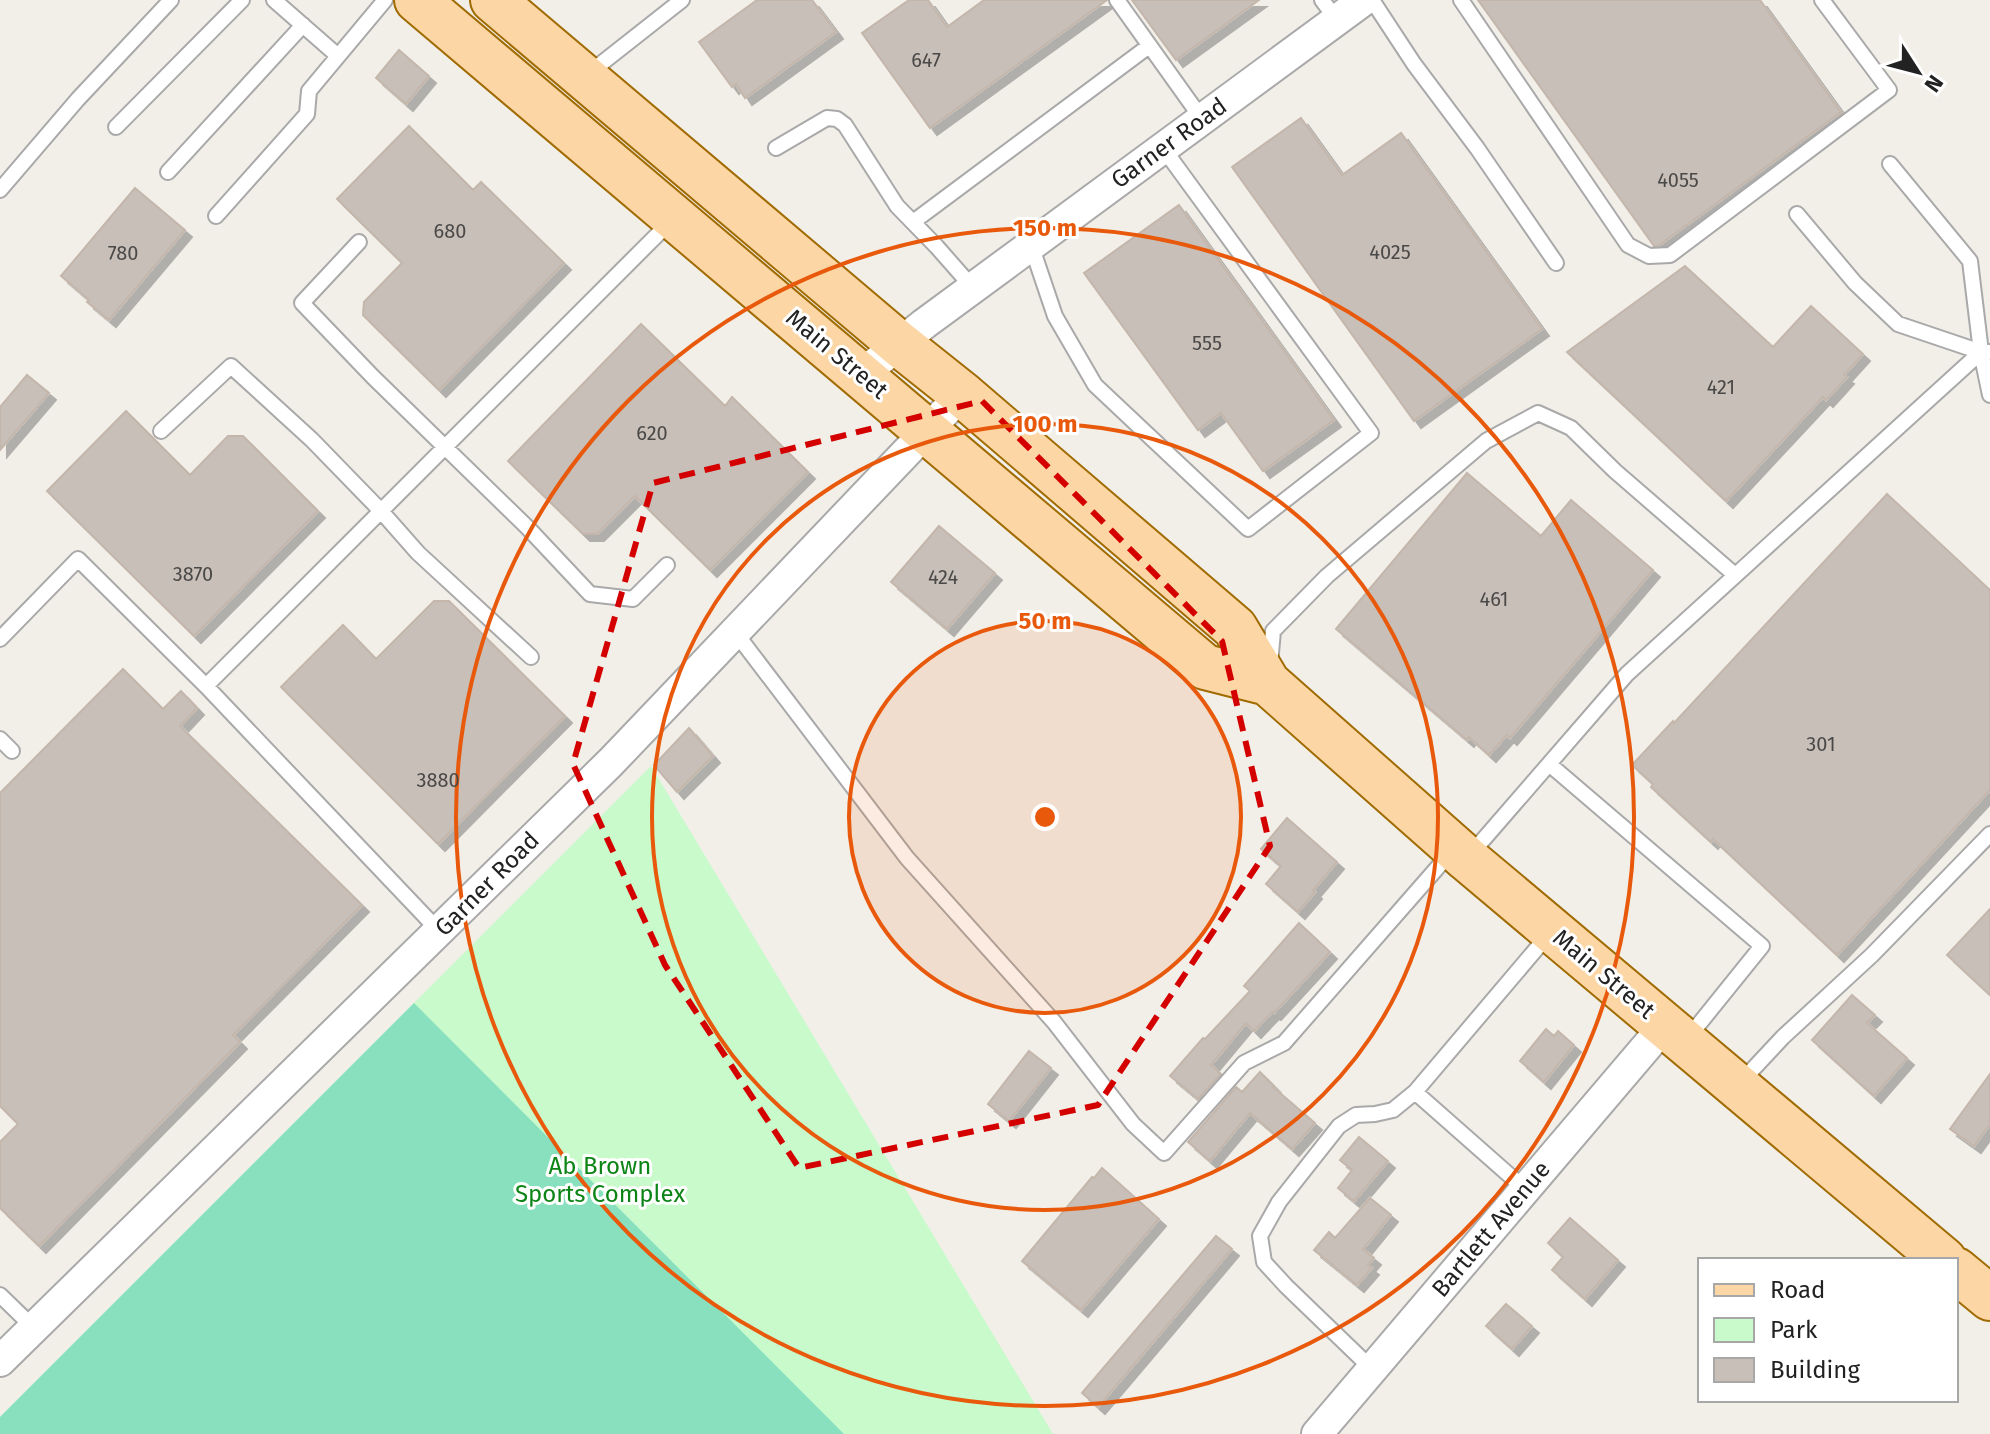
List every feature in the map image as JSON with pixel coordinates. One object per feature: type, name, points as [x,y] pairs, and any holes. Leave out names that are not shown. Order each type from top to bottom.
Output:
[{"type":"main road","name":"Main Street","points":[[417,0],[1205,667],[1268,683]]},
{"type":"main road","name":"Main Street","points":[[493,0],[1235,628],[1268,683],[1461,853],[1942,1258]]},
{"type":"main road","points":[[1958,1272],[1990,1298]]},
{"type":"street","name":"Garner Road","points":[[861,375],[898,343],[1202,119],[1330,10],[1364,0]]},
{"type":"street","name":"Garner Road","points":[[0,1361],[611,762],[962,394]]},
{"type":"street","name":"Bartlett Avenue","points":[[1317,1434],[1525,1189],[1675,1034]]},
{"type":"lane","points":[[0,190],[78,99],[171,0]]},
{"type":"lane","points":[[116,127],[242,0]]},
{"type":"lane","points":[[274,0],[338,56]]},
{"type":"lane","points":[[216,216],[307,114],[309,91],[385,0]]},
{"type":"lane","points":[[585,77],[682,0]]},
{"type":"lane","points":[[1117,0],[1202,119]]},
{"type":"lane","points":[[1372,0],[1556,263]]},
{"type":"lane","points":[[1461,0],[1628,245],[1649,256],[1670,255],[1889,90],[1822,0]]},
{"type":"lane","points":[[168,172],[303,25]]},
{"type":"lane","points":[[913,222],[1149,46]]},
{"type":"lane","points":[[776,148],[827,118],[837,119],[845,125],[897,206],[973,288]]},
{"type":"lane","points":[[1031,245],[1055,316],[1095,385],[1248,529],[1371,433],[1163,148]]},
{"type":"lane","points":[[1890,164],[1970,261],[1990,395]]},
{"type":"lane","points":[[1797,214],[1855,283],[1898,324],[1986,352]]},
{"type":"lane","points":[[206,686],[675,217]]},
{"type":"lane","points":[[359,242],[302,303],[590,594],[633,599],[667,565]]},
{"type":"lane","points":[[735,632],[907,858],[1054,1022],[1133,1124],[1164,1153],[1244,1063],[1284,1043],[1461,853],[1549,764],[1627,674],[1986,352]]},
{"type":"lane","points":[[161,431],[231,366],[312,440],[418,553],[531,657]]},
{"type":"lane","points":[[1268,683],[1273,631],[1327,576],[1486,441],[1538,413],[1571,428],[1615,471],[1735,575]]},
{"type":"lane","points":[[0,639],[78,559],[206,686],[439,931]]},
{"type":"lane","points":[[0,739],[12,751]]},
{"type":"lane","points":[[1549,764],[1762,946],[1675,1034]]},
{"type":"lane","points":[[1737,1086],[1783,1037],[1872,955],[1990,834]]},
{"type":"lane","points":[[1372,1369],[1264,1262],[1260,1236],[1279,1202],[1339,1126],[1356,1115],[1393,1110],[1415,1092],[1552,930]]},
{"type":"lane","points":[[1415,1092],[1525,1189]]},
{"type":"lane","points":[[0,1295],[34,1328]]},
{"type":"highlighted area","points":[[982,401],[1222,641],[1270,846],[1098,1105],[799,1168],[665,965],[573,764],[653,483]]},
{"type":"green space","name":"Ab Brown Sports Complex","points":[[651,766],[1053,1434],[0,1434],[0,1417]]},
{"type":"green space","points":[[414,1003],[844,1434],[0,1434],[0,1417]]},
{"type":"building","points":[[757,0],[812,0],[836,32],[745,98],[736,84],[732,87],[699,42]]},
{"type":"building","points":[[909,0],[928,0],[947,27],[984,0],[1107,0],[930,128],[862,33]]},
{"type":"building","points":[[1132,0],[1259,0],[1176,60]]},
{"type":"building","points":[[1478,0],[1760,0],[1841,112],[1654,246]]},
{"type":"building","points":[[399,50],[429,76],[406,104],[376,78]]},
{"type":"building","points":[[1301,118],[1342,175],[1401,133],[1542,329],[1414,421],[1232,167]]},
{"type":"building","points":[[409,126],[473,190],[481,182],[564,263],[439,390],[363,315],[364,302],[402,263],[337,199]]},
{"type":"building","points":[[135,188],[185,230],[109,320],[61,276]]},
{"type":"building","points":[[1179,205],[1334,420],[1263,471],[1221,413],[1198,430],[1084,273]]},
{"type":"building","points":[[1685,266],[1773,347],[1811,306],[1863,354],[1826,400],[1823,397],[1726,501],[1567,352]]},
{"type":"building","points":[[641,324],[725,406],[732,397],[808,472],[710,570],[635,496],[597,534],[583,534],[508,461]]},
{"type":"building","points":[[27,375],[49,393],[0,450],[0,407]]},
{"type":"building","points":[[126,411],[190,475],[228,436],[243,436],[318,511],[194,636],[47,491]]},
{"type":"building","points":[[1467,473],[1541,536],[1571,500],[1653,570],[1510,738],[1507,735],[1489,755],[1469,737],[1467,740],[1336,629]]},
{"type":"building","points":[[1887,494],[1990,590],[1990,790],[1837,955],[1713,839],[1711,842],[1651,787],[1653,784],[1632,765]]},
{"type":"building","points":[[939,526],[995,573],[947,629],[891,582]]},
{"type":"building","points":[[434,601],[449,601],[565,716],[438,844],[281,687],[343,625],[376,659]]},
{"type":"building","points":[[123,669],[163,709],[181,691],[197,708],[180,726],[362,905],[233,1035],[240,1042],[39,1246],[0,1208],[0,1142],[18,1124],[0,1106],[0,793]]},
{"type":"building","points":[[689,728],[713,756],[677,792],[654,765]]},
{"type":"building","points":[[1287,818],[1337,862],[1298,912],[1266,884],[1281,866],[1261,849]]},
{"type":"building","points":[[1990,909],[1990,995],[1947,955]]},
{"type":"building","points":[[1299,923],[1330,952],[1254,1031],[1246,1023],[1211,1065],[1221,1074],[1198,1099],[1170,1076],[1250,991],[1244,986]]},
{"type":"building","points":[[1852,995],[1875,1015],[1867,1023],[1907,1058],[1874,1096],[1812,1040]]},
{"type":"building","points":[[1546,1029],[1554,1036],[1558,1031],[1574,1045],[1544,1082],[1520,1061]]},
{"type":"building","points":[[1029,1051],[1051,1068],[1009,1121],[988,1104]]},
{"type":"building","points":[[1260,1072],[1315,1123],[1292,1149],[1250,1113],[1210,1161],[1188,1142],[1236,1087],[1242,1092]]},
{"type":"building","points":[[1990,1074],[1990,1124],[1974,1146],[1950,1129]]},
{"type":"building","points":[[1359,1137],[1388,1161],[1354,1201],[1338,1188],[1352,1170],[1340,1160]]},
{"type":"building","points":[[1102,1168],[1159,1219],[1081,1310],[1022,1261]]},
{"type":"building","points":[[1370,1198],[1391,1215],[1363,1249],[1374,1258],[1368,1265],[1372,1268],[1357,1285],[1314,1250],[1329,1232],[1335,1238]]},
{"type":"building","points":[[1570,1218],[1618,1260],[1585,1299],[1552,1270],[1563,1257],[1548,1243]]},
{"type":"building","points":[[1216,1236],[1232,1249],[1098,1407],[1082,1393]]},
{"type":"building","points":[[1506,1304],[1532,1326],[1512,1349],[1486,1326]]}]
